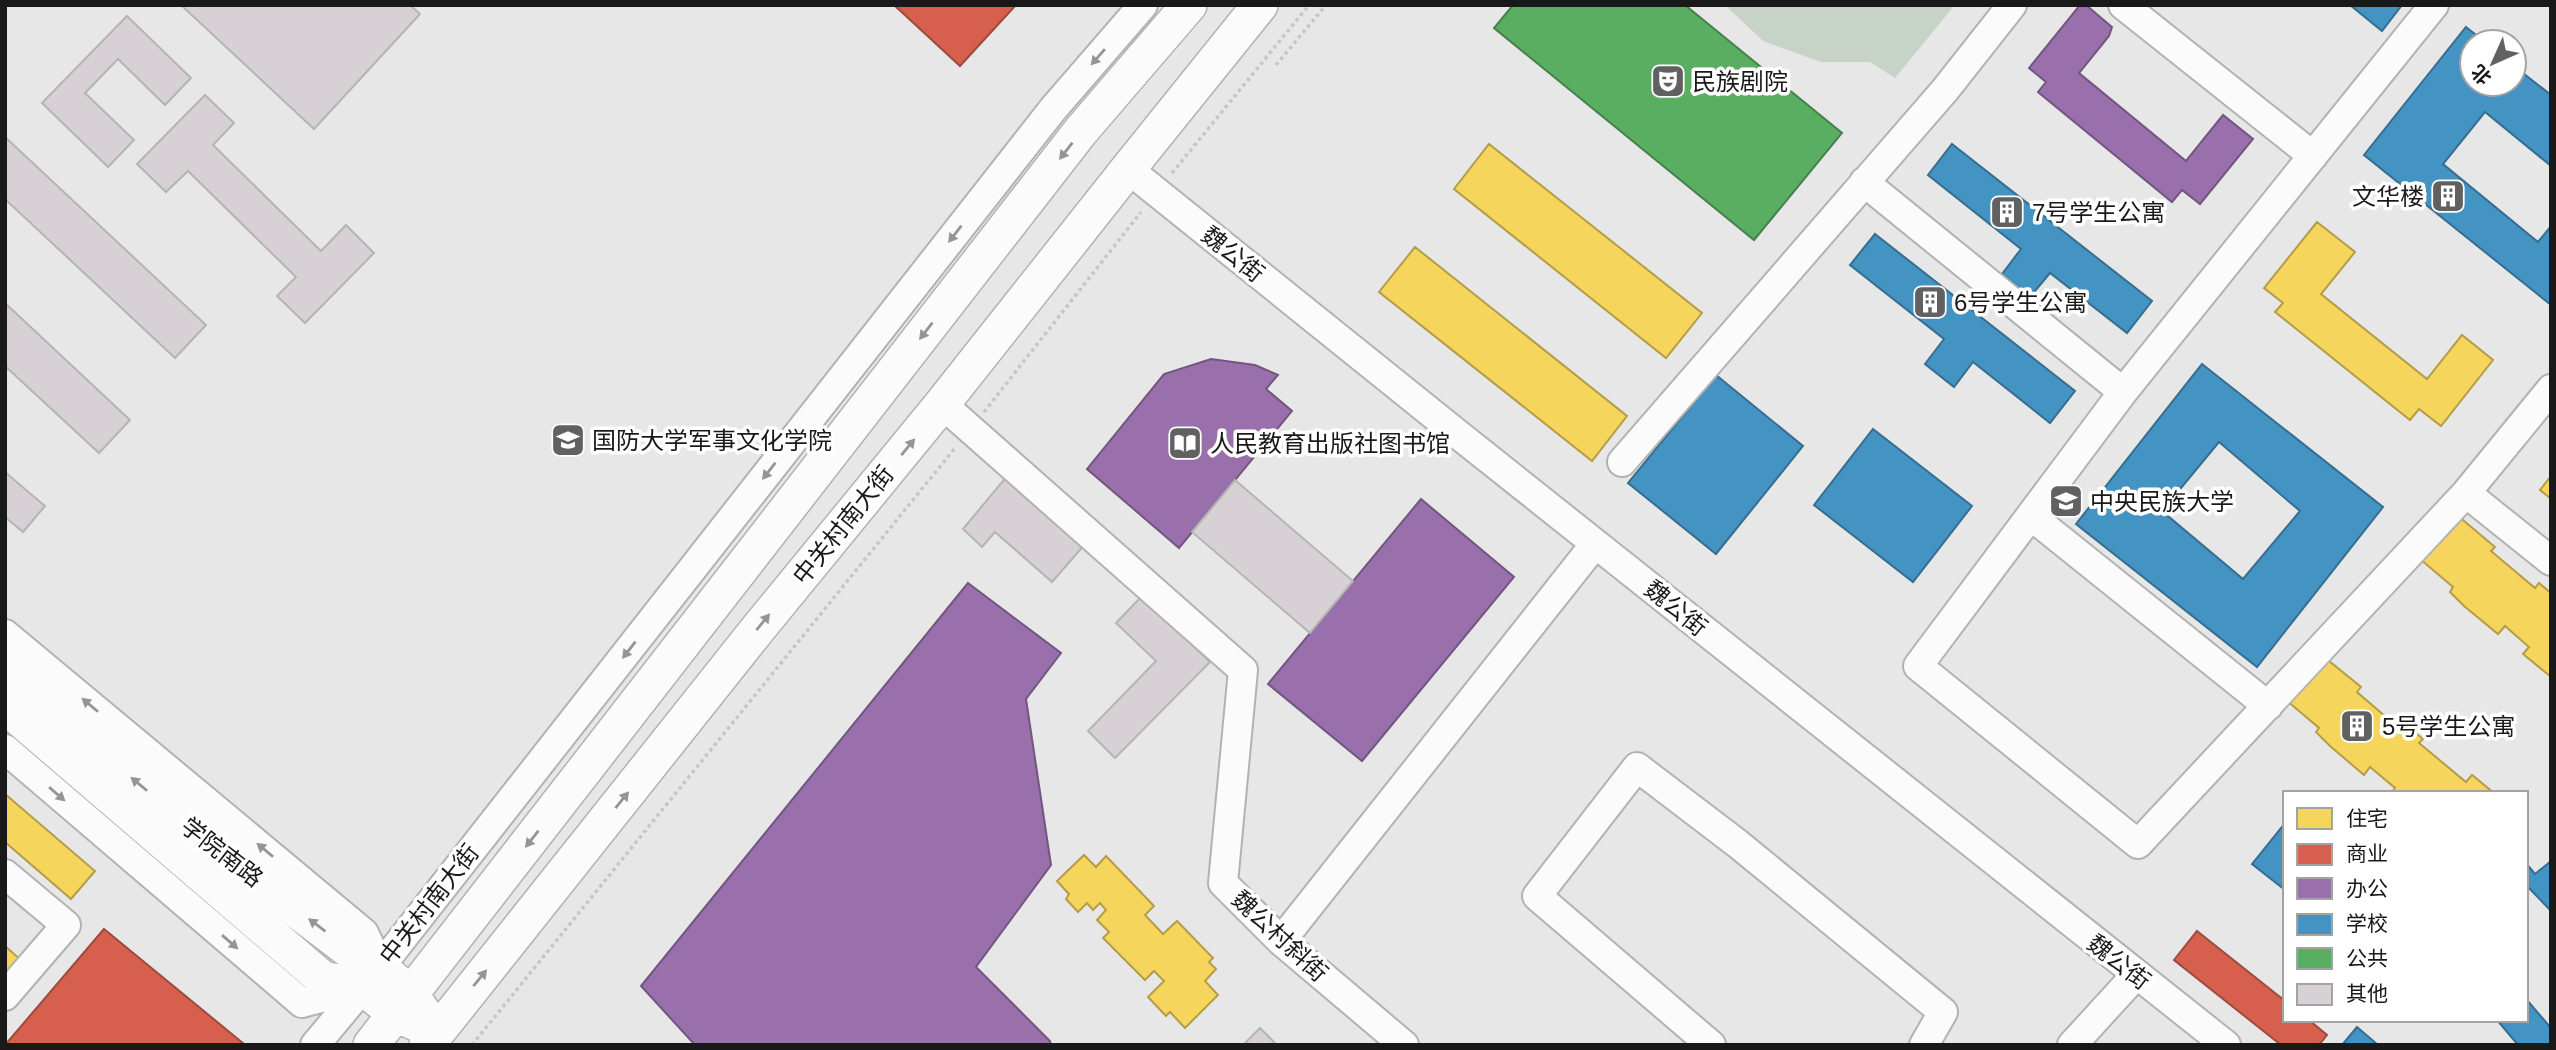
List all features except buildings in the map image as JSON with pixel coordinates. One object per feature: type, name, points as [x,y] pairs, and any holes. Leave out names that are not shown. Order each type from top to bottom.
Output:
[{"type":"main road","name":"中关村南大街","points":[[371,1045],[1080,132],[1189,5]]},
{"type":"main road","name":"中关村南大街","points":[[438,1040],[757,630],[942,404],[1260,5]]},
{"type":"main road","name":"学院南路","points":[[5,671],[207,842],[349,950],[371,977],[404,1004],[438,1040]]},
{"type":"main road","name":"学院南路","points":[[5,706],[323,979],[371,977]]},
{"type":"street","name":"中关村南大街","points":[[315,1045],[1054,109],[1143,5]]},
{"type":"street","points":[[1622,462],[1945,90],[2012,5]]},
{"type":"street","points":[[2123,5],[2313,156]]},
{"type":"street","points":[[2434,5],[2123,392],[1918,666],[2138,844],[2466,493],[2551,389]]},
{"type":"street","name":"魏公街","points":[[1128,169],[2226,1045]]},
{"type":"street","points":[[1864,181],[2123,392]]},
{"type":"street","points":[[942,404],[971,429]]},
{"type":"street","name":"魏公村斜街","points":[[971,429],[1243,670],[1223,883],[1281,941],[1404,1045]]},
{"type":"street","points":[[2466,493],[2551,561]]},
{"type":"street","points":[[2031,516],[2268,706]]},
{"type":"street","points":[[1281,941],[1595,544]]},
{"type":"street","points":[[5,634],[363,933],[371,977],[302,1003],[5,749]]},
{"type":"street","points":[[1711,1045],[1537,897],[1637,766],[1738,844],[1943,1012],[1924,1045]]},
{"type":"street","points":[[5,874],[66,925],[5,996]]},
{"type":"street","points":[[2072,1045],[2136,975]]},
{"type":"path","points":[[472,1045],[971,429],[1157,192],[1309,5]]},
{"type":"path","points":[[1276,65],[1326,5]]},
{"type":"shaded area","points":[[1725,5],[1955,5],[1895,78],[1870,62],[1821,62],[1763,41]]},
{"type":"place","name":"民族剧院","points":[[1668,81]]},
{"type":"place","name":"文华楼","points":[[2448,196]]},
{"type":"place","name":"7号学生公寓","points":[[2007,212]]},
{"type":"place","name":"6号学生公寓","points":[[1930,302]]},
{"type":"place","name":"国防大学军事文化学院","points":[[568,440]]},
{"type":"place","name":"人民教育出版社图书馆","points":[[1185,443]]},
{"type":"place","name":"中央民族大学","points":[[2066,501]]},
{"type":"place","name":"5号学生公寓","points":[[2357,726]]}]
